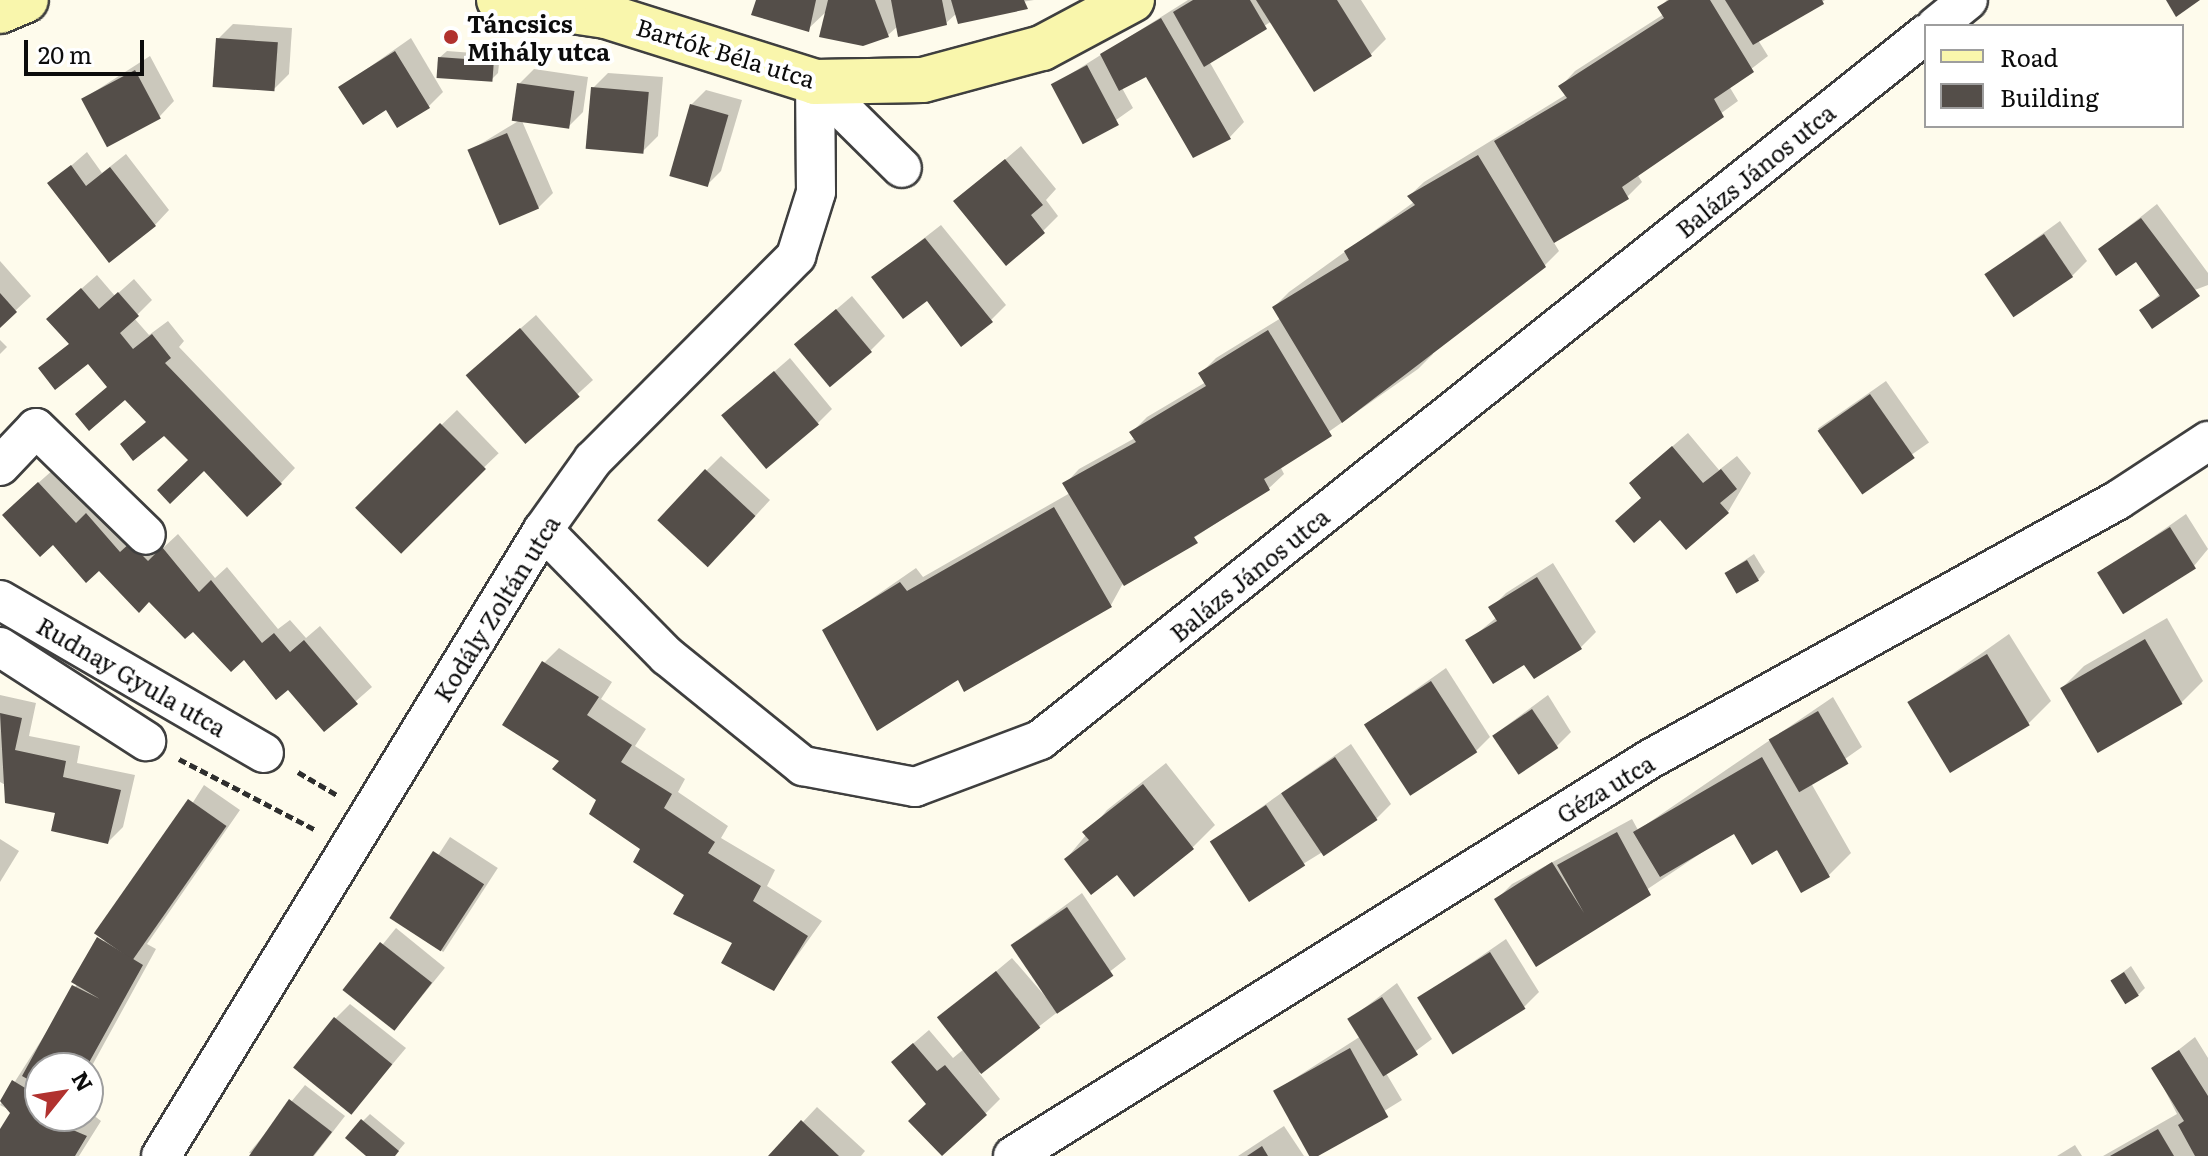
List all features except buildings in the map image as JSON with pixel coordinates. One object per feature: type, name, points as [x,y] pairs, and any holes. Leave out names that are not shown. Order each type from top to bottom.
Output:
[{"type":"street","points":[[0,11],[26,0]]},
{"type":"street","name":"Bartók Béla utca","points":[[499,0],[609,5],[815,82],[923,80],[1042,48],[1132,0]]},
{"type":"street","points":[[1938,24],[1968,0]]},
{"type":"street","name":"Balázs János utca","points":[[543,530],[667,656],[803,766],[915,787],[1040,740],[1924,36]]},
{"type":"street","points":[[815,82],[902,168]]},
{"type":"street","name":"Kodály Zoltán utca","points":[[161,1156],[543,530],[593,460],[796,256],[816,192],[815,82]]},
{"type":"street","points":[[0,466],[36,428],[146,535]]},
{"type":"street","name":"Géza utca","points":[[1013,1156],[1650,759],[2118,500],[2208,441]]},
{"type":"street","name":"Rudnay Gyula utca","points":[[0,600],[264,753]]},
{"type":"street","name":"Rudnay Gyula utca","points":[[0,647],[146,741]]},
{"type":"path","points":[[146,741],[348,847]]},
{"type":"path","points":[[264,753],[369,814]]},
{"type":"place","name":"Táncsics Mihály utca","points":[[451,37]]}]
